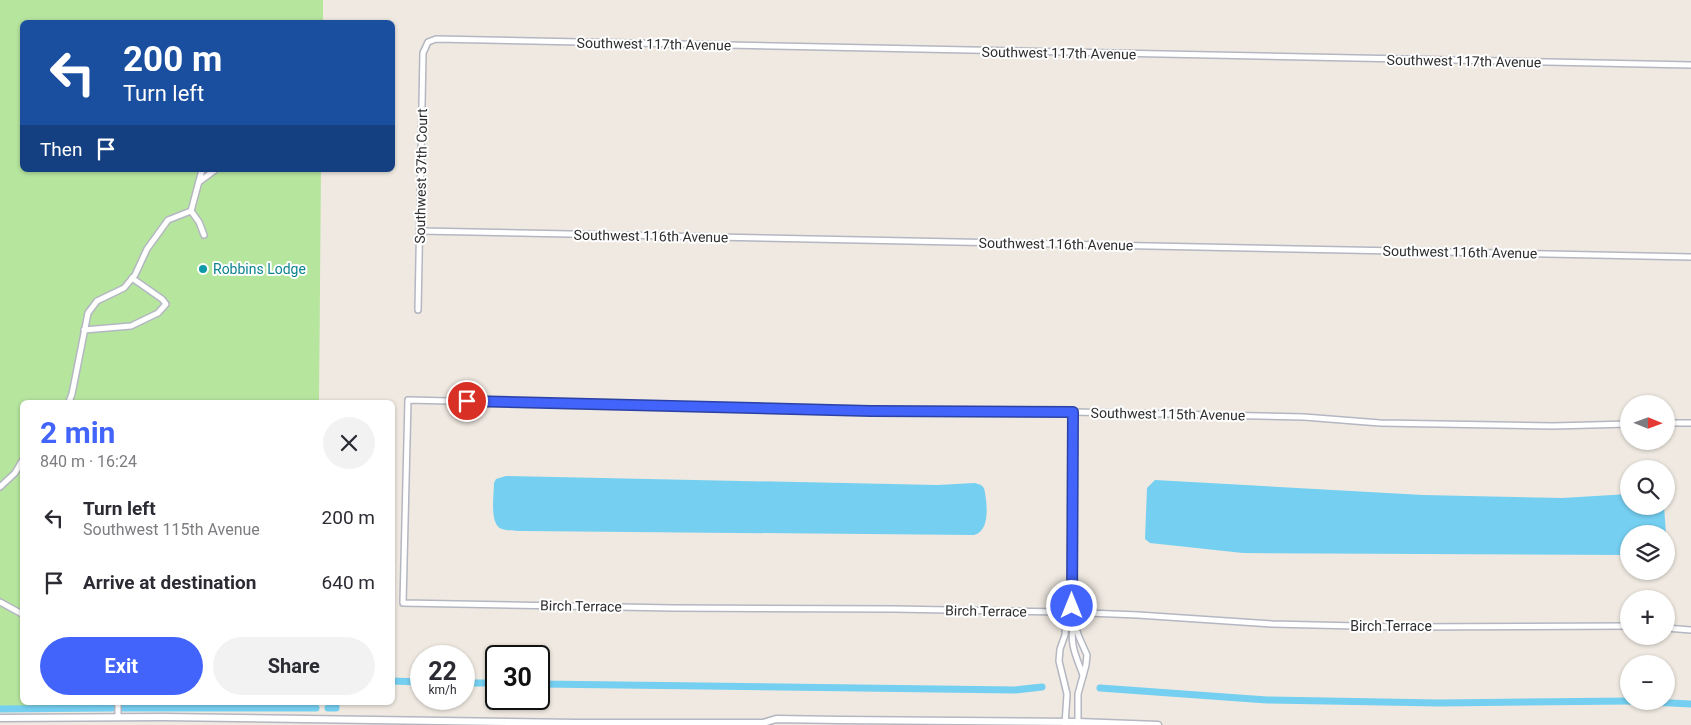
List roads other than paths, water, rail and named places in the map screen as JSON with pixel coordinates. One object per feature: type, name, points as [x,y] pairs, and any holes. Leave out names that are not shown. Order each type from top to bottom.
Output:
[{"type":"street","name":"Southwest 117th Avenue","points":[[428,42],[436,39],[446,39],[1691,65]]},
{"type":"street","name":"Southwest 37th Court","points":[[418,310],[423,53],[428,42]]},
{"type":"street","points":[[191,211],[202,172]]},
{"type":"street","points":[[199,182],[212,172]]},
{"type":"street","points":[[191,211],[199,222],[204,236]]},
{"type":"street","points":[[70,400],[88,313],[97,301],[124,288],[132,278],[147,249],[168,220],[191,211]]},
{"type":"street","name":"Southwest 116th Avenue","points":[[420,231],[1691,257]]},
{"type":"street","points":[[84,330],[131,326],[158,313],[164,308],[166,304],[162,299],[132,278]]},
{"type":"street","name":"Southwest 115th Avenue","points":[[403,603],[408,400],[871,411],[1073,412],[1304,417],[1380,423],[1553,426],[1620,424]]},
{"type":"street","points":[[1073,412],[1072,613],[1087,655],[1078,694],[1078,724]]},
{"type":"street","points":[[1675,423],[1691,423]]},
{"type":"street","points":[[0,487],[15,473],[20,464]]},
{"type":"street","points":[[0,602],[20,613]]},
{"type":"street","name":"Birch Terrace","points":[[403,603],[1072,613],[1138,615],[1282,625],[1400,627],[1620,626]]},
{"type":"street","points":[[1065,724],[1067,694],[1060,660],[1060,648],[1065,635],[1066,620],[1072,613]]},
{"type":"street","points":[[1074,622],[1071,635],[1083,675]]},
{"type":"street","points":[[1675,629],[1691,630]]},
{"type":"street","points":[[1060,648],[1073,646]]},
{"type":"street","points":[[118,705],[118,717]]},
{"type":"street","points":[[0,718],[52,720],[118,717],[373,723],[589,724],[763,722],[776,719],[853,722],[1158,725]]},
{"type":"street","points":[[763,722],[770,725]]},
{"type":"water","points":[[506,476],[937,485],[975,483],[984,488],[986,515],[983,528],[974,535],[512,531],[498,526],[494,516],[494,483],[496,479]]},
{"type":"water","points":[[1155,480],[1423,495],[1562,498],[1620,495],[1620,515],[1665,515],[1665,525],[1620,525],[1620,555],[1243,553],[1150,543],[1145,539],[1147,488]]},
{"type":"waterway","points":[[395,681],[410,682]]},
{"type":"waterway","points":[[475,683],[485,683]]},
{"type":"waterway","points":[[550,684],[1015,690],[1042,687]]},
{"type":"waterway","points":[[1100,688],[1267,700],[1439,703],[1620,701]]},
{"type":"waterway","points":[[1675,703],[1691,704]]},
{"type":"waterway","points":[[328,708],[336,708],[336,705]]},
{"type":"waterway","points":[[0,709],[112,708]]},
{"type":"waterway","points":[[123,708],[316,708]]},
{"type":"place","name":"Robbins Lodge","points":[[203,269]]}]
